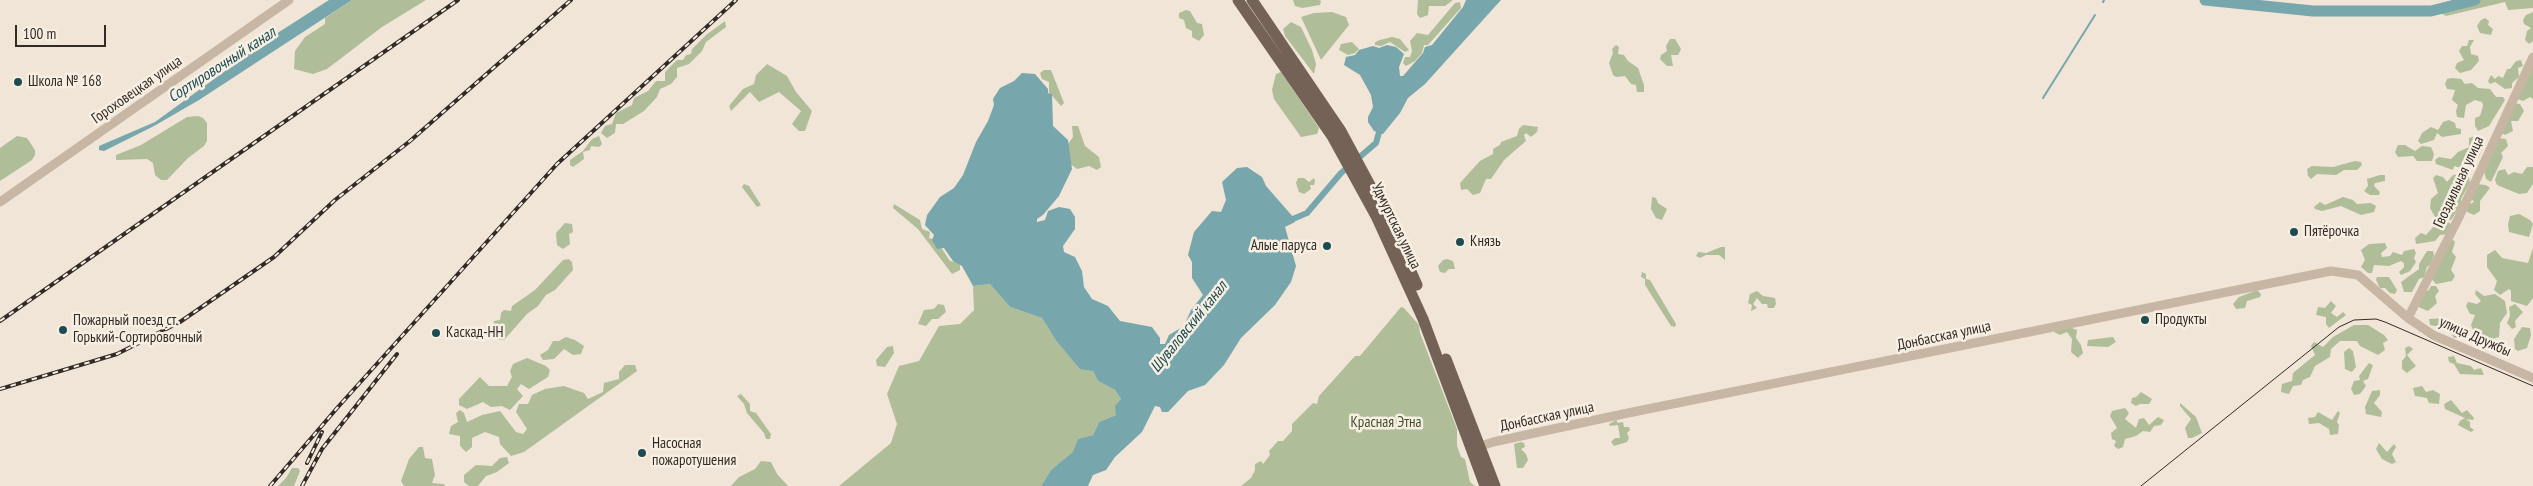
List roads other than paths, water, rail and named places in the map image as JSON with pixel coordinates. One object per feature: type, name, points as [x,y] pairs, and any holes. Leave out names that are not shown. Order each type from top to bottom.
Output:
[{"type":"main road","name":"Удмуртская улица","points":[[1238,0],[1346,150]]},
{"type":"main road","name":"Удмуртская улица","points":[[1252,0],[1346,150],[1406,259],[1476,448],[1494,486]]},
{"type":"main road","name":"Удмуртская улица","points":[[1476,448],[1485,486]]},
{"type":"street","name":"Гороховецкая улица","points":[[0,202],[289,0]]},
{"type":"street","name":"Гвоздильная улица","points":[[2408,318],[2459,217],[2533,57]]},
{"type":"street","name":"Донбасская улица","points":[[1476,448],[1623,414],[2317,273],[2341,271],[2358,275],[2372,284],[2408,318]]},
{"type":"street","name":"улица Дружбы","points":[[2408,318],[2433,335],[2533,378]]},
{"type":"water","points":[[329,0],[352,0],[199,100],[154,126],[104,151],[99,150],[99,146],[155,122],[276,34]]},
{"type":"water","points":[[1466,0],[1501,0],[1425,84],[1408,98],[1400,113],[1383,134],[1374,131],[1368,122],[1368,117],[1373,107],[1371,95],[1360,75],[1344,65],[1346,57],[1355,55],[1359,50],[1373,46],[1379,48],[1387,45],[1396,47],[1404,54],[1399,67],[1400,76],[1403,76],[1423,53],[1425,47],[1432,45],[1463,7]]},
{"type":"water","points":[[1022,73],[1035,74],[1048,89],[1048,93],[1052,94],[1053,126],[1068,140],[1072,169],[1059,196],[1043,215],[1037,219],[1037,222],[1045,220],[1048,211],[1059,207],[1070,209],[1075,217],[1075,229],[1063,246],[1064,252],[1075,257],[1082,271],[1084,287],[1092,299],[1108,306],[1120,321],[1152,327],[1160,338],[1160,344],[1165,344],[1169,335],[1184,326],[1191,310],[1203,295],[1192,278],[1192,262],[1188,255],[1194,232],[1212,211],[1221,212],[1226,200],[1222,182],[1237,168],[1247,167],[1262,177],[1266,186],[1294,218],[1295,222],[1285,227],[1296,266],[1291,282],[1275,305],[1241,338],[1224,365],[1205,385],[1188,391],[1168,412],[1162,412],[1160,407],[1155,406],[1142,432],[1115,457],[1106,470],[1093,475],[1088,486],[1041,486],[1051,470],[1073,452],[1078,439],[1093,435],[1099,422],[1116,415],[1115,406],[1121,399],[1115,390],[1098,381],[1093,371],[1080,369],[1055,339],[1042,318],[1010,307],[990,284],[973,286],[962,266],[953,261],[944,248],[937,249],[932,240],[934,235],[925,225],[927,215],[940,197],[954,188],[963,175],[976,142],[988,121],[994,105],[993,99],[1000,88],[1014,81]]},
{"type":"waterway","points":[[2205,0],[2313,11],[2431,11],[2475,0]]},
{"type":"waterway","points":[[2043,98],[2095,15]]},
{"type":"waterway","name":"Шуваловский канал","points":[[1288,221],[1307,213],[1341,173],[1376,143],[1381,125]]},
{"type":"tram line","points":[[2141,486],[2339,327],[2354,320],[2376,319],[2385,322],[2533,386]]},
{"type":"railway","points":[[0,321],[458,0]]},
{"type":"railway","points":[[0,389],[117,354],[180,322],[274,257],[335,200],[410,141],[571,0]]},
{"type":"railway","points":[[270,486],[338,407],[557,164],[736,0]]},
{"type":"railway","points":[[302,486],[322,449],[397,354]]},
{"type":"railway","points":[[307,463],[322,432]]},
{"type":"place","name":"Школа № 168","points":[[18,82]]},
{"type":"place","name":"Пятёрочка","points":[[2294,232]]},
{"type":"place","name":"Князь","points":[[1460,242]]},
{"type":"place","name":"Алые паруса","points":[[1327,246]]},
{"type":"place","name":"Продукты","points":[[2145,320]]},
{"type":"place","name":"Пожарный поезд ст. Горький-Сортировочный","points":[[63,330]]},
{"type":"place","name":"Каскад-НН","points":[[436,333]]},
{"type":"place","name":"Насосная пожаротушения","points":[[642,453]]},
{"type":"water label","name":"Сортировочный канал","points":[[222,65]]},
{"type":"park label","name":"Красная Этна","points":[[1386,423]]}]
